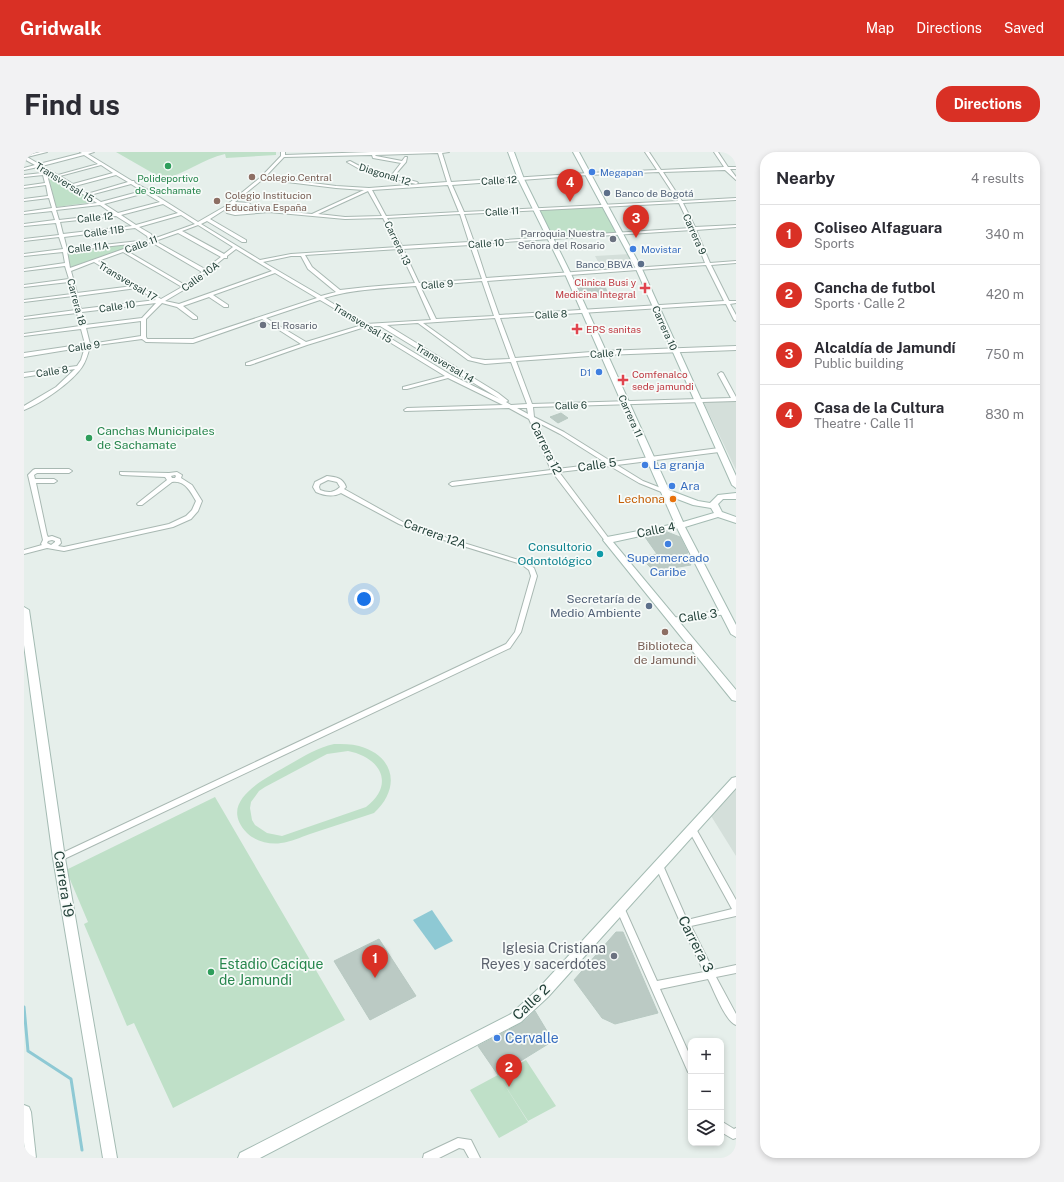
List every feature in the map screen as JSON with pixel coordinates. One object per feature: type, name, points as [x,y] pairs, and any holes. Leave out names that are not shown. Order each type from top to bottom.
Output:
[{"type":"main road","name":"Carrera 11","points":[[510,152],[520,179],[568,274],[604,353],[664,491],[736,634]]},
{"type":"main road","name":"Carrera 10","points":[[576,152],[639,269],[696,400],[736,485]]},
{"type":"main road","points":[[664,491],[716,510],[735,520]]},
{"type":"main road","name":"Calle 4","points":[[607,540],[680,525],[703,518],[716,510],[714,503],[720,497],[736,496]]},
{"type":"main road","name":"Carrera 12","points":[[607,540],[736,697]]},
{"type":"main road","name":"Carrera 19","points":[[24,610],[59,858],[110,1158]]},
{"type":"main road","name":"Calle 2","points":[[245,1158],[516,1018],[543,993],[736,781]]},
{"type":"main road","points":[[24,1112],[29,1158]]},
{"type":"street","points":[[24,157],[45,152]]},
{"type":"street","points":[[24,169],[92,152]]},
{"type":"street","points":[[373,152],[374,156],[379,158],[404,162]]},
{"type":"street","points":[[392,177],[411,152]]},
{"type":"street","name":"Carrera 12","points":[[440,152],[449,183],[462,213],[486,281],[497,318],[530,406],[531,416],[555,471],[607,540]]},
{"type":"street","points":[[283,154],[447,152]]},
{"type":"street","name":"Carrera 9","points":[[647,152],[680,201],[694,229],[708,264],[736,320]]},
{"type":"street","points":[[716,152],[727,169],[736,179]]},
{"type":"street","points":[[84,153],[133,182],[198,224]]},
{"type":"street","name":"Calle 11","points":[[69,270],[198,224],[227,207],[240,197],[262,178],[283,154]]},
{"type":"street","name":"Transversal 15","points":[[24,157],[87,195],[148,235],[151,240],[206,272]]},
{"type":"street","name":"Diagonal 12","points":[[349,162],[364,170],[422,185]]},
{"type":"street","points":[[57,176],[102,164]]},
{"type":"street","name":"Carrera 18","points":[[43,168],[53,210],[65,250],[74,295],[84,326],[88,346]]},
{"type":"street","name":"Calle 12","points":[[262,178],[336,187],[369,189],[588,174],[736,168]]},
{"type":"street","points":[[71,186],[117,173]]},
{"type":"street","points":[[24,176],[45,174]]},
{"type":"street","points":[[87,195],[133,182]]},
{"type":"street","points":[[24,187],[47,184]]},
{"type":"street","points":[[312,215],[369,189]]},
{"type":"street","name":"Carrera 13","points":[[369,189],[402,249],[434,321]]},
{"type":"street","points":[[24,213],[100,204],[147,192]]},
{"type":"street","points":[[24,200],[50,197]]},
{"type":"street","points":[[234,213],[227,211],[227,207],[244,203],[240,197]]},
{"type":"street","name":"Calle 11","points":[[212,216],[269,211],[345,218],[385,217],[736,199]]},
{"type":"street","name":"Calle 12","points":[[24,225],[116,215],[164,202]]},
{"type":"street","name":"Calle 11","points":[[244,203],[269,211]]},
{"type":"street","points":[[246,212],[251,209],[250,206]]},
{"type":"street","name":"Calle 11B","points":[[24,240],[134,227],[182,213]]},
{"type":"street","points":[[207,219],[244,241]]},
{"type":"street","name":"Transversal 15","points":[[198,224],[449,376],[531,416]]},
{"type":"street","name":"Calle 10","points":[[260,261],[281,256],[736,226]]},
{"type":"street","points":[[178,231],[225,257]]},
{"type":"street","name":"Calle 11A","points":[[24,255],[151,240]]},
{"type":"street","name":"Calle 10A","points":[[164,302],[206,272],[236,247]]},
{"type":"street","points":[[123,250],[186,287]]},
{"type":"street","points":[[302,255],[310,268],[339,292]]},
{"type":"street","name":"Transversal 17","points":[[95,261],[164,302],[144,319]]},
{"type":"street","name":"Calle 9","points":[[24,355],[145,338],[193,341],[339,292],[367,288],[486,281],[736,262]]},
{"type":"street","points":[[24,270],[67,264]]},
{"type":"street","points":[[177,305],[210,295],[275,271]]},
{"type":"street","points":[[24,286],[71,280]]},
{"type":"street","points":[[24,301],[136,286]]},
{"type":"street","points":[[210,295],[226,306]]},
{"type":"street","points":[[164,302],[177,305],[195,318]]},
{"type":"street","name":"Calle 10","points":[[24,318],[164,302]]},
{"type":"street","name":"Calle 8","points":[[248,364],[366,325],[736,302]]},
{"type":"street","points":[[263,318],[305,344]]},
{"type":"street","points":[[24,335],[144,319],[145,338]]},
{"type":"street","name":"Calle 7","points":[[419,322],[470,359],[476,361],[513,360],[604,353],[736,348]]},
{"type":"street","name":"Transversal 14","points":[[380,324],[496,394],[508,405]]},
{"type":"street","points":[[24,408],[58,388],[80,368],[88,346]]},
{"type":"street","name":"Calle 8","points":[[24,376],[80,368]]},
{"type":"street","points":[[721,374],[735,399]]},
{"type":"street","points":[[405,388],[449,376]]},
{"type":"street","name":"Calle 6","points":[[407,410],[508,405],[626,404],[735,399]]},
{"type":"street","points":[[531,416],[562,433],[641,482],[664,491]]},
{"type":"street","name":"Calle 5","points":[[452,484],[719,450]]},
{"type":"street","points":[[46,543],[31,475],[34,471],[68,471]]},
{"type":"street","points":[[24,552],[46,543],[64,549],[171,526],[183,522],[196,511],[199,501],[190,486],[178,479],[122,473]]},
{"type":"street","points":[[140,504],[170,477]]},
{"type":"street","points":[[32,481],[54,480]]},
{"type":"street","name":"Carrera 12A","points":[[59,858],[508,646],[518,632],[534,576],[532,568],[523,563],[423,532],[401,523],[341,490]]},
{"type":"street","name":"Calle 3","points":[[672,620],[724,612]]},
{"type":"street","points":[[692,829],[736,908]]},
{"type":"street","name":"Carrera 3","points":[[659,865],[685,924],[731,1015],[736,1021]]},
{"type":"street","points":[[620,908],[688,1062]]},
{"type":"street","points":[[685,924],[736,912]]},
{"type":"street","points":[[654,986],[736,969]]},
{"type":"street","points":[[724,1128],[733,1134],[736,1133]]},
{"type":"street","points":[[428,1158],[458,1143],[467,1144],[475,1158]]},
{"type":"shaded area","points":[[630,254],[638,266],[601,267],[595,256]]},
{"type":"shaded area","points":[[736,400],[736,470],[703,401]]},
{"type":"shaded area","points":[[736,781],[736,856],[708,811]]},
{"type":"green space","name":"Polideportivo de Sachamate","points":[[116,152],[276,152],[276,155],[226,158],[225,154],[209,159],[179,174],[163,179]]},
{"type":"green space","points":[[47,171],[94,202],[56,207]]},
{"type":"green space","points":[[605,205],[621,234],[549,238],[536,209]]},
{"type":"green space","points":[[151,240],[69,270],[65,250]]},
{"type":"green space","points":[[334,744],[350,744],[359,746],[380,757],[387,765],[391,783],[383,803],[374,813],[292,841],[277,843],[263,842],[250,836],[239,822],[237,811],[240,802],[246,793],[255,785],[276,772],[321,748]],"holes":[[[348,751],[369,759],[376,765],[382,781],[375,798],[366,807],[282,836],[267,833],[255,825],[252,820],[250,808],[251,802],[259,791],[327,754]]]},
{"type":"green space","name":"Estadio Cacique de Jamundi","points":[[215,797],[345,1020],[173,1108],[134,1023],[127,1026],[84,924],[88,922],[66,870]]},
{"type":"green space","points":[[526,1060],[556,1106],[528,1121],[499,1076],[528,1122],[499,1138],[470,1090]]},
{"type":"water","points":[[432,910],[453,941],[435,950],[413,920]]},
{"type":"building","points":[[605,286],[608,295],[583,296],[579,288]]},
{"type":"building","points":[[561,413],[568,418],[558,423],[550,417]]},
{"type":"building","name":"Supermercado Caribe","points":[[667,532],[680,537],[688,553],[683,554],[691,565],[654,571],[640,557],[657,554],[645,537]]},
{"type":"building","name":"Iglesia Cristiana Reyes y sacerdotes","points":[[616,932],[623,932],[658,1013],[615,1024],[602,1018],[574,980]]},
{"type":"building","points":[[379,939],[416,996],[370,1020],[334,961]]},
{"type":"building","points":[[535,1011],[553,1041],[498,1075],[478,1046],[522,1023]]},
{"type":"waterway","points":[[24,1007],[28,1051],[71,1079],[82,1150]]},
{"type":"place","name":"Polideportivo de Sachamate","points":[[168,166]]},
{"type":"place","name":"Megapan","points":[[592,172]]},
{"type":"place","name":"Colegio Central","points":[[252,177]]},
{"type":"place","name":"Banco de Bogotá","points":[[607,193]]},
{"type":"place","name":"Colegio Institucion Educativa España","points":[[217,201]]},
{"type":"place","name":"Casa de la Cultura","points":[[570,202]]},
{"type":"place","name":"Alcaldía de Jamundí","points":[[636,238]]},
{"type":"place","name":"Parroquia Nuestra Señora del Rosario","points":[[613,239]]},
{"type":"place","name":"Movistar","points":[[633,249]]},
{"type":"place","name":"Banco BBVA","points":[[641,264]]},
{"type":"place","name":"Clinica Busi y Medicina Integral","points":[[645,288]]},
{"type":"place","name":"El Rosario","points":[[263,325]]},
{"type":"place","name":"EPS sanitas","points":[[577,329]]},
{"type":"place","name":"D1","points":[[599,372]]},
{"type":"place","name":"Comfenalco sede jamundi","points":[[623,380]]},
{"type":"place","name":"Canchas Municipales de Sachamate","points":[[89,438]]},
{"type":"place","name":"La granja","points":[[645,465]]},
{"type":"place","name":"Ara","points":[[672,486]]},
{"type":"place","name":"Lechona","points":[[673,499]]},
{"type":"place","name":"Supermercado Caribe","points":[[668,544]]},
{"type":"place","name":"Consultorio Odontológico","points":[[600,554]]},
{"type":"place","name":"Secretaría de Medio Ambiente","points":[[649,606]]},
{"type":"place","name":"Biblioteca de Jamundi","points":[[665,632]]},
{"type":"place","name":"Iglesia Cristiana Reyes y sacerdotes","points":[[614,956]]},
{"type":"place","name":"Estadio Cacique de Jamundi","points":[[211,972]]},
{"type":"place","name":"Coliseo Alfaguara","points":[[375,978]]},
{"type":"place","name":"Cervalle","points":[[497,1038]]},
{"type":"place","name":"Cancha de futbol","points":[[509,1087]]}]
